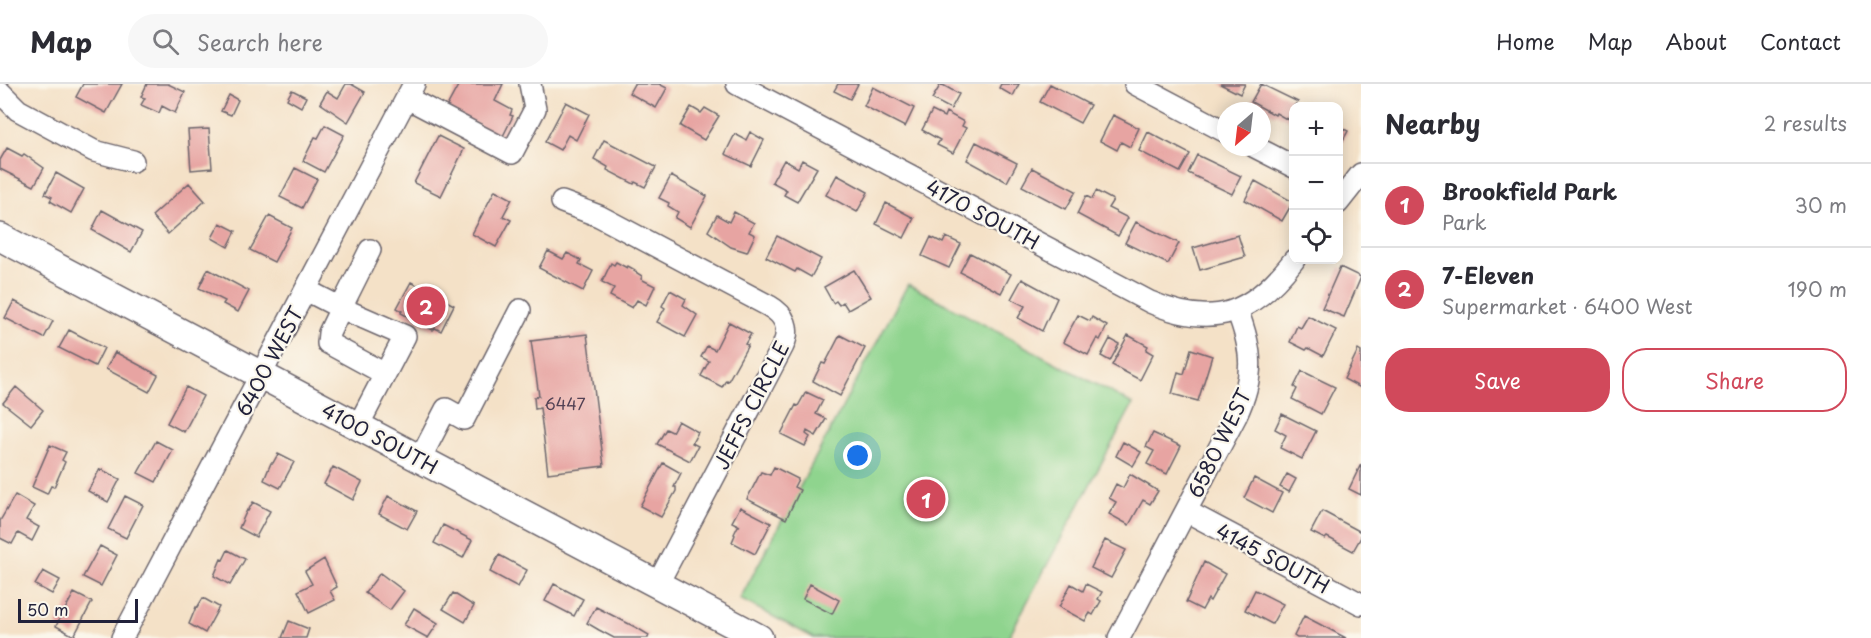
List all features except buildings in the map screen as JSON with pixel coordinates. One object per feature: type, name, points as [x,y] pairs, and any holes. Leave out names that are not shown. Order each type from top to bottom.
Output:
[{"type":"main road","name":"4100 SOUTH","points":[[0,237],[759,638]]},
{"type":"street","points":[[411,91],[512,153],[535,109],[530,84]]},
{"type":"street","name":"4170 SOUTH","points":[[737,84],[1150,302],[1176,312],[1190,314],[1204,315],[1237,310]]},
{"type":"street","points":[[1135,84],[1217,127]]},
{"type":"street","name":"6400 WEST","points":[[122,638],[411,91]]},
{"type":"street","points":[[0,92],[18,110],[94,150],[133,160]]},
{"type":"street","points":[[1271,155],[1289,165]]},
{"type":"street","points":[[1343,194],[1361,174]]},
{"type":"street","name":"JEFFS CIRCLE","points":[[562,202],[598,216],[769,306],[780,314],[786,326],[787,336],[783,346],[657,585]]},
{"type":"street","points":[[370,250],[329,333],[328,343],[385,374]]},
{"type":"street","points":[[1237,310],[1263,295],[1290,264]]},
{"type":"street","points":[[306,290],[405,336],[358,426]]},
{"type":"street","points":[[420,459],[446,409],[464,419],[520,310]]},
{"type":"street","name":"6580 WEST","points":[[1119,638],[1236,416],[1249,382],[1251,369],[1248,344],[1237,310]]},
{"type":"street","name":"4145 SOUTH","points":[[1186,511],[1360,601]]},
{"type":"green space","points":[[908,284],[1133,404],[1008,638],[814,638],[740,599]]},
{"type":"place","name":"7-Eleven","points":[[426,306]]},
{"type":"place","name":"Brookfield Park","points":[[926,499]]}]
